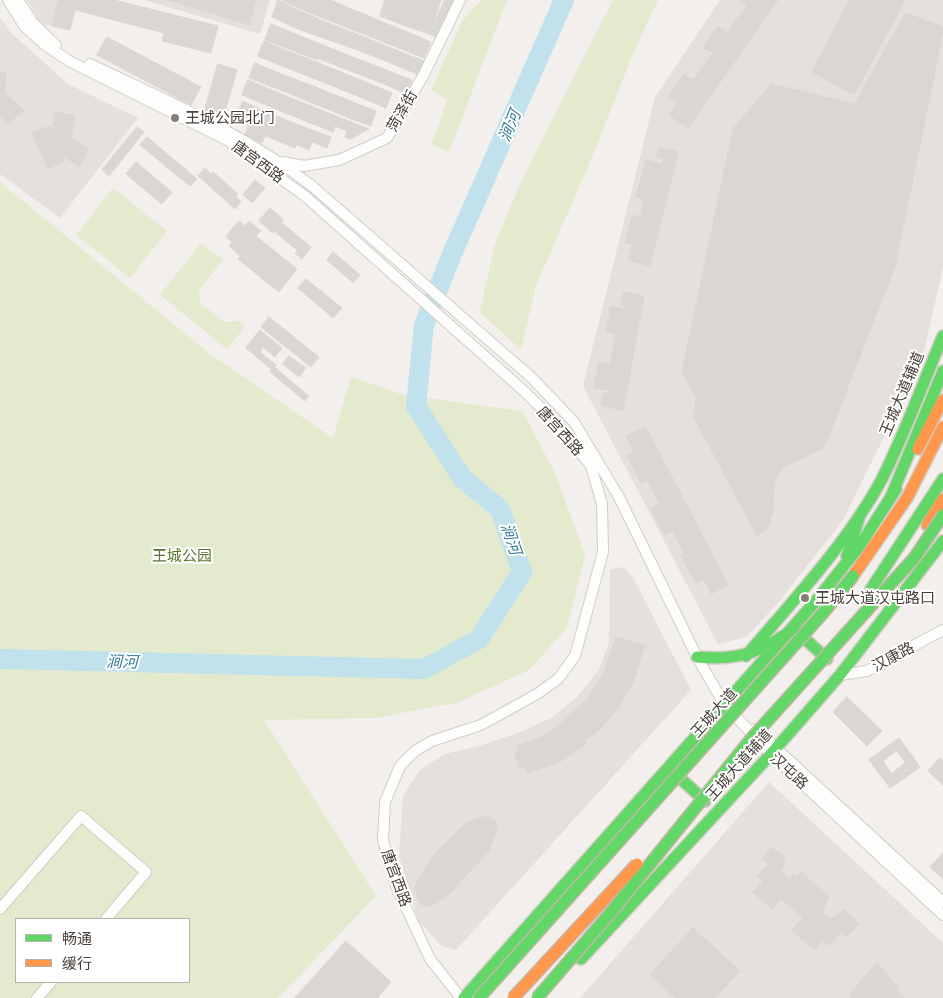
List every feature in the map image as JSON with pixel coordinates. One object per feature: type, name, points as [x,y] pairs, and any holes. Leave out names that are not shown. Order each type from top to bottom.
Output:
[{"type":"main road","name":"王城大道辅道","points":[[745,657],[795,599],[860,515],[882,478],[943,336]]},
{"type":"main road","points":[[890,499],[943,372]]},
{"type":"main road","points":[[462,998],[724,704],[794,629],[842,572],[890,499],[943,400]]},
{"type":"main road","name":"王城大道","points":[[479,998],[823,613],[853,576],[907,498],[943,427]]},
{"type":"main road","points":[[514,998],[758,739],[871,589],[907,537],[943,479]]},
{"type":"main road","points":[[537,998],[826,658],[910,552],[943,499]]},
{"type":"main road","points":[[842,572],[860,515]]},
{"type":"main road","points":[[529,998],[705,801],[915,557],[943,515]]},
{"type":"main road","name":"王城大道辅道","points":[[544,998],[773,751],[840,675],[943,542]]},
{"type":"main road","points":[[697,657],[719,660],[745,657],[794,629]]},
{"type":"main road","points":[[794,629],[826,658]]},
{"type":"main road","points":[[668,767],[705,801]]},
{"type":"main road","points":[[544,998],[567,956]]},
{"type":"street","name":"唐宫西路","points":[[8,0],[25,27],[44,44],[68,61],[227,140],[305,196],[525,392],[563,430],[591,466],[602,504],[602,552],[575,656],[558,679],[537,694],[480,725],[432,741],[415,751],[400,766],[384,802],[383,840],[396,886],[430,959],[462,998]]},
{"type":"street","name":"唐宫西路","points":[[18,0],[33,23],[73,56],[230,131],[281,162],[312,186],[532,378],[574,422],[612,485],[697,657],[724,704]]},
{"type":"street","name":"菏泽街","points":[[281,162],[304,166],[339,160],[387,138],[424,74],[460,0]]},
{"type":"street","points":[[271,171],[281,162]]},
{"type":"street","name":"汉康路","points":[[840,675],[867,671],[943,630]]},
{"type":"street","name":"汉屯路","points":[[724,704],[758,739],[943,902]]},
{"type":"street","name":"汉屯路","points":[[773,751],[943,915]]},
{"type":"street","points":[[0,909],[81,816],[146,872],[107,918]]},
{"type":"street","points":[[37,998],[50,983]]},
{"type":"shaded area","points":[[27,0],[59,0],[52,26],[41,24]]},
{"type":"shaded area","points":[[144,0],[270,0],[260,34]]},
{"type":"shaded area","points":[[720,0],[943,0],[943,268],[922,360],[843,520],[778,603],[746,637],[718,644],[583,386],[655,97]]},
{"type":"shaded area","points":[[0,17],[10,32],[68,84],[138,118],[60,218],[0,174]]},
{"type":"shaded area","points":[[623,567],[632,576],[691,690],[456,950],[440,945],[418,920],[399,856],[403,795],[421,769],[445,754],[479,746],[518,733],[551,718],[578,696],[599,669],[609,642],[610,570]]},
{"type":"shaded area","points":[[769,782],[943,943],[943,998],[580,998]]},
{"type":"green space","points":[[481,0],[507,0],[449,152],[432,144],[447,100],[431,90],[462,21]]},
{"type":"green space","points":[[613,0],[658,0],[632,56],[588,167],[536,285],[521,350],[480,312],[495,243],[524,175]]},
{"type":"green space","name":"王城公园","points":[[0,182],[210,354],[333,438],[351,377],[404,395],[522,411],[555,473],[585,555],[567,628],[529,670],[456,703],[374,718],[264,720],[376,896],[278,998],[0,998]]},
{"type":"green space","points":[[113,188],[167,231],[130,278],[76,235]]},
{"type":"green space","points":[[201,243],[223,260],[199,290],[200,303],[224,322],[238,321],[245,327],[227,349],[160,295]]},
{"type":"building","points":[[59,0],[114,0],[218,26],[211,53],[162,41],[164,33],[75,10],[70,30],[52,26]]},
{"type":"building","points":[[168,0],[256,0],[249,24]]},
{"type":"building","points":[[278,0],[298,10],[291,26],[272,17]]},
{"type":"building","points":[[282,0],[303,0],[299,8]]},
{"type":"building","points":[[303,0],[322,0],[315,15],[299,8]]},
{"type":"building","points":[[322,0],[330,0],[431,42],[424,58],[315,15]]},
{"type":"building","points":[[385,0],[409,0],[400,24],[380,16]]},
{"type":"building","points":[[409,0],[441,0],[429,34],[400,24]]},
{"type":"building","points":[[445,0],[454,0],[437,38],[429,34]]},
{"type":"building","points":[[740,0],[778,0],[688,128],[669,115],[678,103],[668,96],[684,74],[693,80],[713,53],[703,47],[718,26],[727,33],[747,5]]},
{"type":"building","points":[[850,0],[905,0],[854,95],[812,72]]},
{"type":"building","points":[[298,10],[310,15],[303,31],[291,26]]},
{"type":"building","points":[[906,13],[943,27],[943,32],[895,267],[827,440],[822,449],[783,467],[774,483],[773,513],[768,527],[757,536],[694,417],[696,397],[682,372],[733,129],[771,84],[854,104]]},
{"type":"building","points":[[310,15],[331,24],[326,39],[303,31]]},
{"type":"building","points":[[271,24],[308,39],[302,54],[265,40]]},
{"type":"building","points":[[331,24],[357,34],[352,48],[326,39]]},
{"type":"building","points":[[357,34],[391,48],[386,61],[352,48]]},
{"type":"building","points":[[107,37],[201,87],[191,105],[97,55]]},
{"type":"building","points":[[308,39],[323,45],[317,60],[302,54]]},
{"type":"building","points":[[264,41],[283,49],[277,64],[258,56]]},
{"type":"building","points":[[323,45],[340,52],[335,65],[317,58]]},
{"type":"building","points":[[391,48],[424,61],[419,75],[386,61]]},
{"type":"building","points":[[283,49],[334,69],[328,84],[277,64]]},
{"type":"building","points":[[340,52],[384,69],[379,82],[335,65]]},
{"type":"building","points":[[255,63],[289,77],[283,91],[249,78]]},
{"type":"building","points":[[218,64],[237,70],[223,118],[204,112]]},
{"type":"building","points":[[334,69],[366,82],[360,97],[328,84]]},
{"type":"building","points":[[384,69],[396,74],[391,87],[379,82]]},
{"type":"building","points":[[0,72],[6,72],[5,93],[24,111],[7,124],[0,116]]},
{"type":"building","points":[[396,74],[412,80],[407,94],[391,87]]},
{"type":"building","points":[[289,77],[321,89],[315,104],[283,91]]},
{"type":"building","points":[[248,80],[296,100],[290,115],[242,95]]},
{"type":"building","points":[[366,82],[392,93],[386,108],[360,97]]},
{"type":"building","points":[[321,89],[330,93],[328,99],[331,100],[327,109],[315,104]]},
{"type":"building","points":[[330,93],[343,98],[337,113],[327,109],[331,100],[328,99]]},
{"type":"building","points":[[343,98],[355,103],[349,118],[337,113]]},
{"type":"building","points":[[296,100],[369,129],[351,139],[345,137],[347,131],[335,126],[333,132],[290,115]]},
{"type":"building","points":[[243,101],[257,108],[249,126],[235,120]]},
{"type":"building","points":[[355,103],[376,111],[371,126],[349,118]]},
{"type":"building","points":[[257,108],[274,115],[262,143],[245,135]]},
{"type":"building","points":[[55,111],[75,116],[71,137],[88,149],[79,167],[61,154],[64,161],[48,169],[32,132],[51,126],[53,134]]},
{"type":"building","points":[[274,115],[304,127],[295,148],[266,136]]},
{"type":"building","points":[[137,127],[144,132],[109,176],[102,170]]},
{"type":"building","points":[[304,127],[331,137],[327,148],[312,142],[309,150],[297,145]]},
{"type":"building","points":[[147,137],[197,179],[190,186],[140,145]]},
{"type":"building","points":[[659,147],[678,152],[650,266],[628,260],[632,246],[639,246],[625,243],[632,215],[640,217],[644,199],[636,197],[646,160],[662,164],[663,159],[657,157]]},
{"type":"building","points":[[136,162],[172,192],[162,204],[126,174]]},
{"type":"building","points":[[205,168],[211,174],[213,172],[238,194],[236,196],[241,202],[235,209],[198,176]]},
{"type":"building","points":[[255,180],[265,188],[252,203],[243,195]]},
{"type":"building","points":[[270,208],[284,220],[273,233],[259,221]]},
{"type":"building","points":[[239,221],[245,226],[249,221],[261,231],[256,236],[297,269],[279,292],[238,259],[240,256],[229,246],[232,242],[226,237]]},
{"type":"building","points":[[282,223],[311,247],[302,259],[295,253],[297,250],[275,232]]},
{"type":"building","points":[[333,252],[360,275],[353,283],[327,260]]},
{"type":"building","points":[[306,279],[342,308],[333,318],[298,288]]},
{"type":"building","points":[[624,292],[644,296],[623,410],[601,406],[603,393],[610,394],[611,391],[594,388],[599,362],[610,364],[616,334],[606,332],[611,306],[626,309],[627,306],[621,305]]},
{"type":"building","points":[[269,317],[319,357],[311,367],[261,327]]},
{"type":"building","points":[[260,330],[282,348],[275,357],[263,347],[260,352],[276,365],[272,370],[246,348]]},
{"type":"building","points":[[289,356],[306,368],[299,377],[283,364]]},
{"type":"building","points":[[274,367],[309,396],[305,401],[270,372]]},
{"type":"building","points":[[646,427],[728,585],[711,594],[704,579],[696,584],[681,555],[684,554],[673,531],[665,535],[651,509],[660,504],[647,480],[641,483],[627,455],[634,452],[626,437]]},
{"type":"building","points":[[616,637],[645,645],[633,682],[618,709],[596,733],[585,740],[586,743],[582,747],[561,761],[528,773],[526,766],[519,768],[515,753],[518,751],[517,746],[542,737],[587,700],[604,673]]},
{"type":"building","points":[[847,697],[882,731],[867,746],[833,712]]},
{"type":"building","points":[[899,738],[913,757],[906,763],[897,751],[888,757],[883,750]]},
{"type":"building","points":[[883,750],[888,757],[883,761],[892,774],[895,771],[902,780],[890,788],[869,760]]},
{"type":"building","points":[[913,757],[920,767],[902,780],[895,771]]},
{"type":"building","points":[[940,758],[943,761],[943,785],[928,771]]},
{"type":"building","points":[[482,817],[489,817],[495,821],[497,828],[489,851],[448,895],[433,905],[425,906],[419,903],[415,889],[418,879],[436,852],[463,825]]},
{"type":"building","points":[[772,847],[786,859],[782,863],[785,866],[781,871],[789,878],[793,874],[796,878],[801,872],[829,897],[822,911],[831,919],[844,910],[859,923],[846,937],[841,932],[829,946],[823,940],[814,950],[792,930],[803,918],[781,899],[772,909],[753,892],[763,881],[757,876],[768,864],[762,859]]},
{"type":"building","points":[[943,853],[943,879],[930,867]]},
{"type":"building","points":[[693,928],[740,971],[715,998],[675,998],[650,975]]},
{"type":"building","points":[[346,941],[391,982],[377,998],[295,998]]},
{"type":"building","points":[[877,963],[899,988],[897,991],[904,998],[852,998],[849,995]]},
{"type":"waterway","name":"涧河","points":[[0,659],[424,669],[479,639],[522,572],[500,509],[462,478],[416,406],[424,325],[452,254],[564,0]]},
{"type":"traffic: fast","points":[[746,656],[819,571],[853,526],[868,502],[882,479],[898,444],[943,336]]},
{"type":"traffic: fast","points":[[890,499],[943,371]]},
{"type":"traffic: fast","points":[[871,589],[943,479]]},
{"type":"traffic: fast","points":[[464,998],[816,601],[859,547],[896,489]]},
{"type":"traffic: fast","points":[[847,556],[860,515]]},
{"type":"traffic: fast","points":[[537,998],[612,911],[751,739],[915,557],[943,515]]},
{"type":"traffic: fast","points":[[581,959],[771,754],[840,675],[943,541]]},
{"type":"traffic: fast","points":[[479,998],[823,613],[853,576]]},
{"type":"traffic: fast","points":[[697,657],[725,658],[749,653],[770,644],[794,629],[827,659]]},
{"type":"traffic: fast","points":[[669,768],[705,801]]},
{"type":"traffic: slow","points":[[918,449],[943,400]]},
{"type":"traffic: slow","points":[[853,576],[907,498],[943,427]]},
{"type":"traffic: slow","points":[[927,525],[943,499]]},
{"type":"traffic: slow","points":[[513,998],[637,864]]},
{"type":"place","name":"王城公园北门","points":[[175,118]]},
{"type":"place","name":"王城大道汉屯路口","points":[[805,598]]}]
